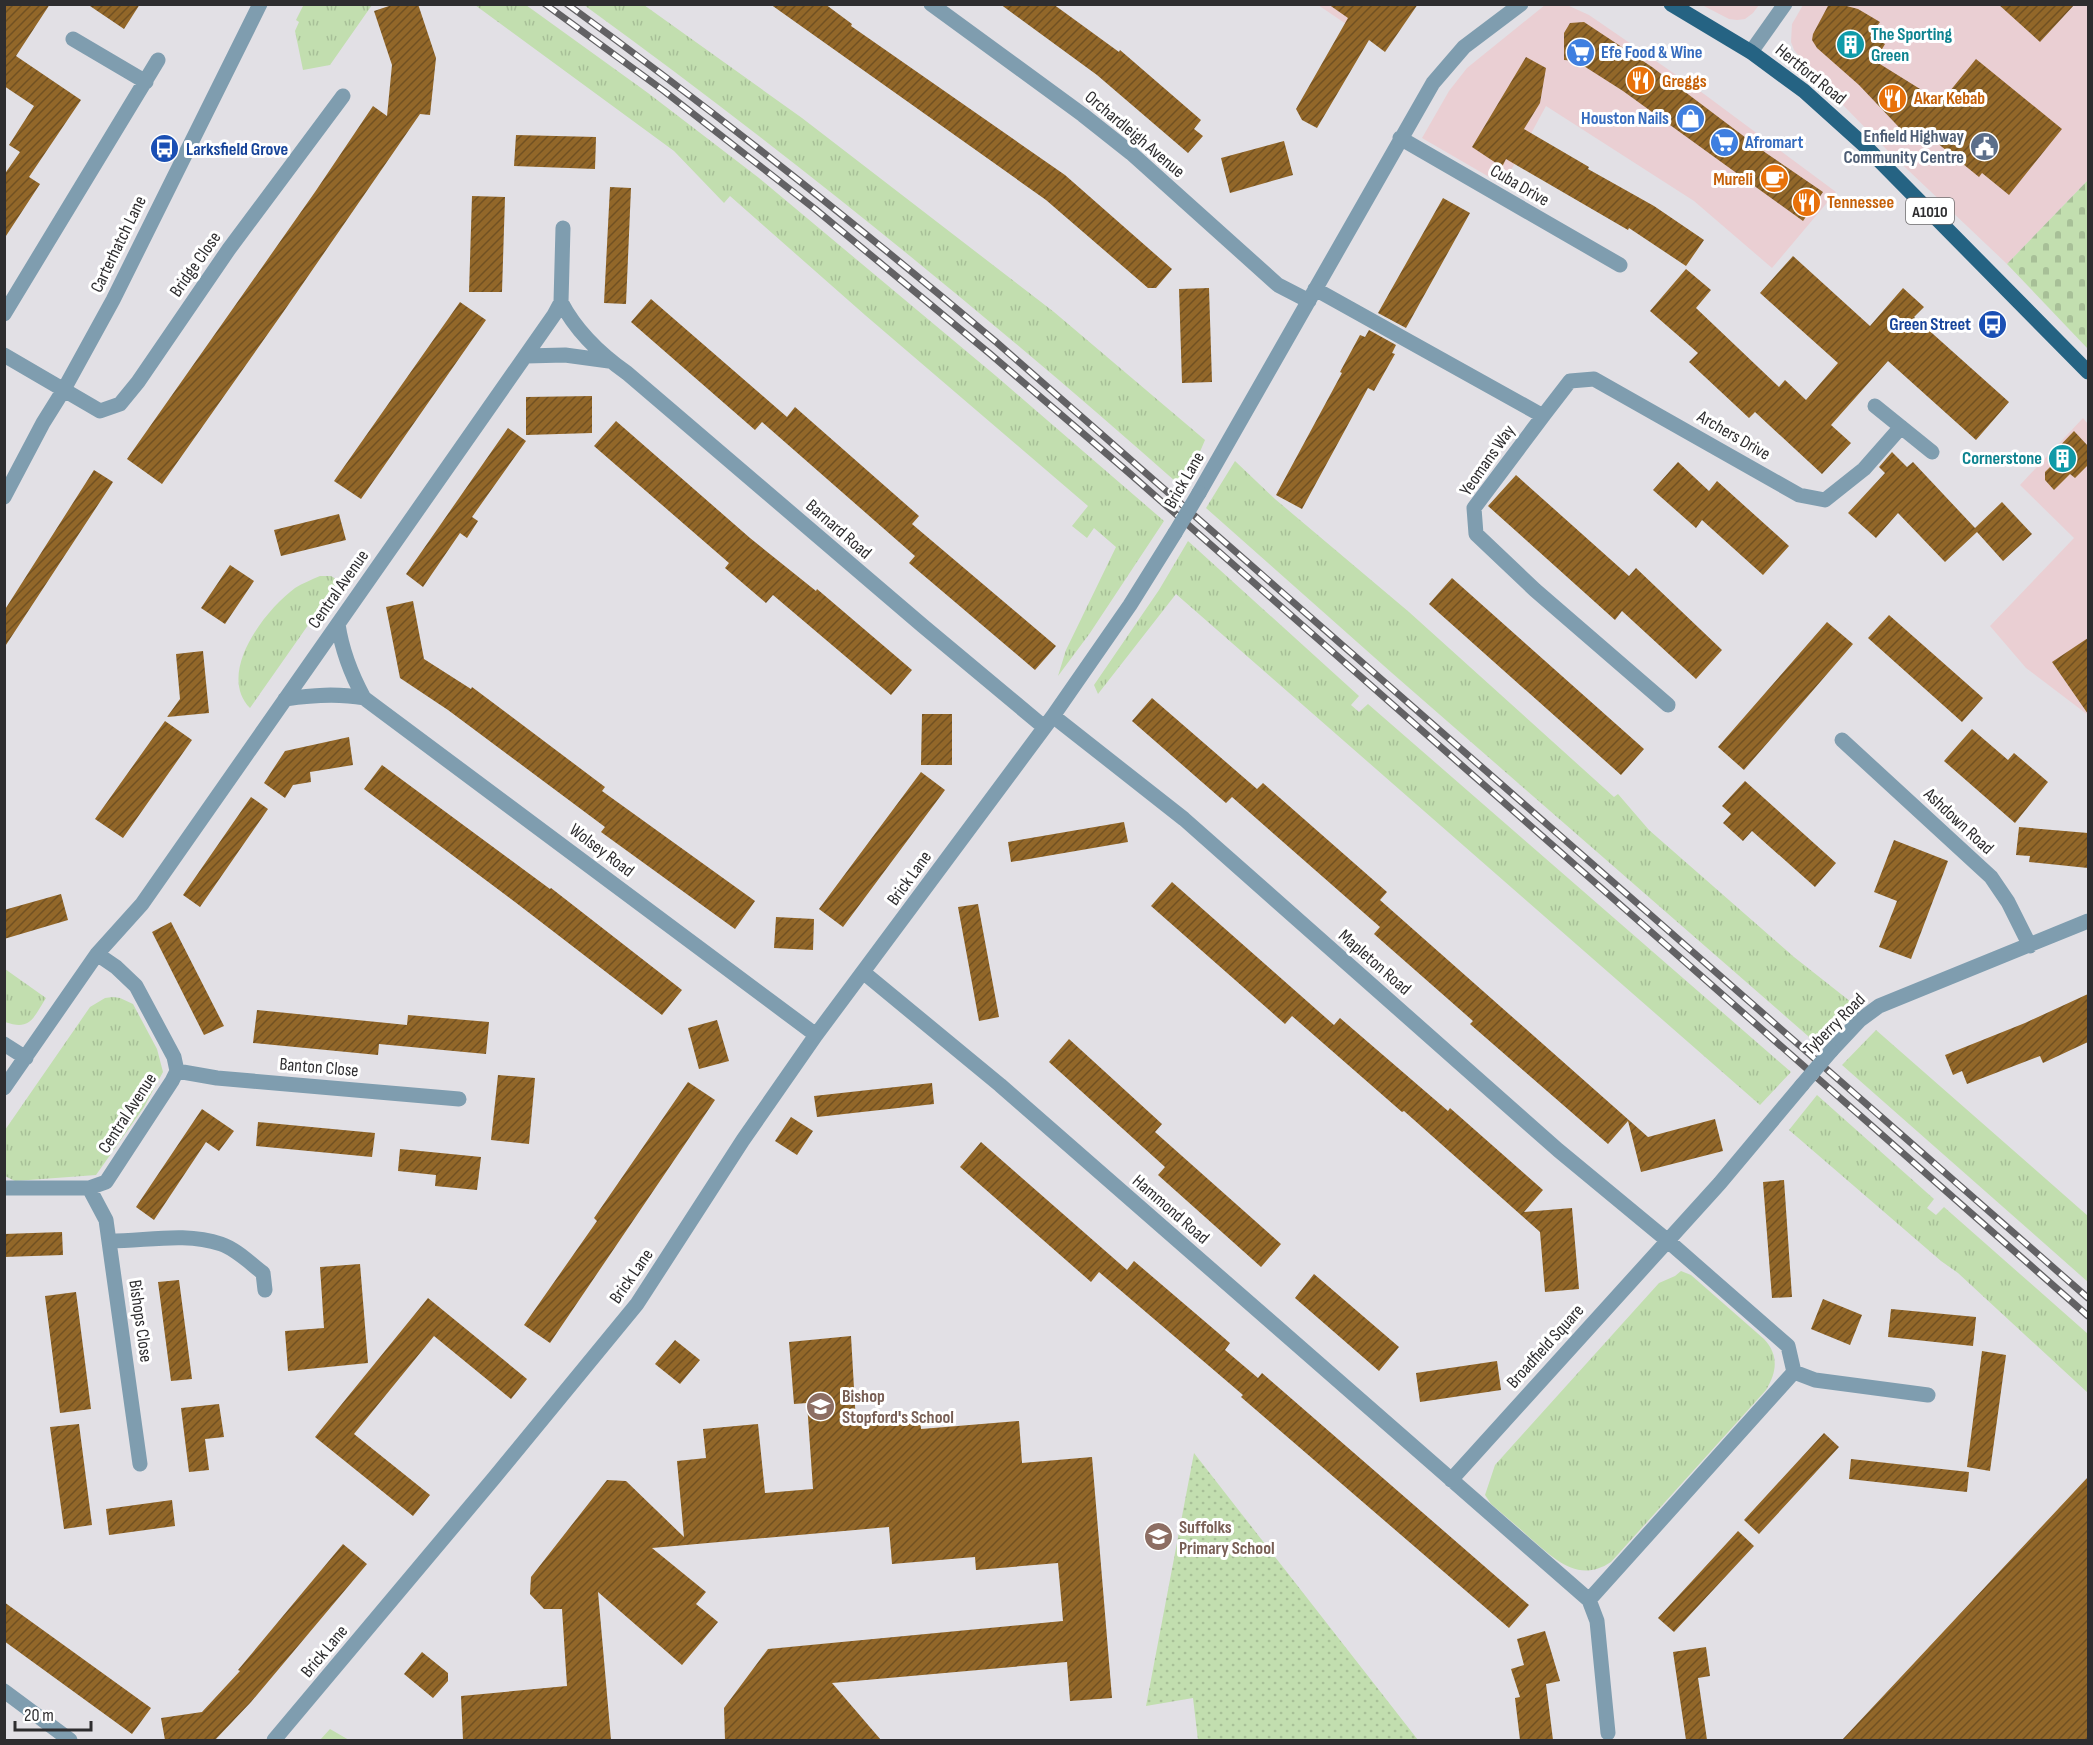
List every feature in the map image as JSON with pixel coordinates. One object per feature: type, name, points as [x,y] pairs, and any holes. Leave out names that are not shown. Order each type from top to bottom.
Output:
[{"type":"main road","name":"Hertford Road","points":[[1671,4],[1751,52],[1794,82],[1864,145],[2088,372]]},
{"type":"street","name":"Carterhatch Lane","points":[[4,497],[113,300],[260,4]]},
{"type":"street","name":"Orchardleigh Avenue","points":[[931,4],[1131,153],[1278,285],[1312,295]]},
{"type":"street","name":"Brick Lane","points":[[274,1740],[416,1573],[637,1304],[743,1140],[816,1035],[1048,722],[1130,606],[1199,493],[1433,83],[1464,47],[1521,4]]},
{"type":"street","points":[[1751,52],[1785,4]]},
{"type":"street","points":[[73,39],[146,82]]},
{"type":"street","points":[[4,315],[158,60]]},
{"type":"street","name":"Bridge Close","points":[[63,391],[100,411],[120,405],[229,249],[343,96]]},
{"type":"street","name":"Cuba Drive","points":[[1400,138],[1620,265]]},
{"type":"street","name":"Central Avenue","points":[[4,1088],[97,954],[142,904],[545,329],[561,302],[563,228]]},
{"type":"street","name":"Yeomans Way","points":[[1312,295],[1543,416],[1474,508],[1476,534],[1535,590],[1668,705]]},
{"type":"street","name":"Barnard Road","points":[[561,302],[578,329],[609,361],[627,373],[914,619],[1048,722]]},
{"type":"street","points":[[4,355],[63,391]]},
{"type":"street","name":"Barnard Road","points":[[526,356],[566,355],[609,361]]},
{"type":"street","name":"Archers Drive","points":[[1543,416],[1570,381],[1594,379],[1799,495],[1825,500],[1864,469],[1901,427]]},
{"type":"street","points":[[1875,406],[1932,452]]},
{"type":"street","name":"Wolsey Road","points":[[338,624],[340,642],[364,698]]},
{"type":"street","name":"Wolsey Road","points":[[285,699],[344,694],[364,698],[816,1035]]},
{"type":"street","name":"Mapleton Road","points":[[1048,722],[1184,819],[1550,1142],[1668,1241]]},
{"type":"street","name":"Ashdown Road","points":[[1842,740],[1991,877],[2008,902],[2030,946]]},
{"type":"street","name":"Tyberry Road","points":[[1668,1241],[1860,1020],[1879,1006],[2088,921]]},
{"type":"street","name":"Central Avenue","points":[[89,1188],[106,1182],[177,1071],[174,1057],[136,986],[116,967],[97,954]]},
{"type":"street","name":"Hammond Road","points":[[862,972],[1000,1085],[1451,1480]]},
{"type":"street","points":[[4,1044],[26,1058]]},
{"type":"street","name":"Banton Close","points":[[177,1071],[218,1078],[459,1099]]},
{"type":"street","points":[[4,1188],[89,1188]]},
{"type":"street","name":"Bishops Close","points":[[89,1188],[106,1220],[110,1241],[140,1464]]},
{"type":"street","points":[[110,1241],[186,1237],[223,1244],[262,1273],[265,1290]]},
{"type":"street","points":[[1668,1241],[1788,1346],[1794,1372]]},
{"type":"street","name":"Broadfield Square","points":[[1451,1480],[1668,1241]]},
{"type":"street","points":[[1794,1372],[1815,1380],[1928,1395]]},
{"type":"street","points":[[1589,1600],[1794,1372]]},
{"type":"street","points":[[1451,1480],[1589,1600],[1597,1622],[1608,1733]]},
{"type":"street","points":[[4,1691],[70,1740]]},
{"type":"shaded area","points":[[1759,4],[1745,19],[1737,20],[1729,19],[1702,5]]},
{"type":"shaded area","points":[[1318,5],[1373,5],[1355,30]]},
{"type":"shaded area","points":[[1545,5],[1567,5],[1589,15],[1704,94],[1836,192],[1772,268],[1694,201],[1546,106],[1503,185],[1422,138],[1449,91],[1467,68]]},
{"type":"shaded area","points":[[1803,5],[2088,5],[2088,180],[2007,264],[1889,152],[1794,50],[1791,42],[1792,24]]},
{"type":"shaded area","points":[[2083,418],[2088,424],[2088,715],[2026,668],[1990,626],[2074,538],[2020,485]]},
{"type":"green space","points":[[304,4],[372,5],[330,65],[303,70],[295,31],[299,22],[296,20]]},
{"type":"green space","points":[[475,5],[526,5],[648,93],[759,178],[996,376],[1164,521],[1090,633],[1058,676],[1066,650],[1116,547],[1094,528],[1087,538],[1072,526],[1088,506],[730,196],[724,203],[674,151]]},
{"type":"green space","points":[[584,5],[644,5],[802,118],[1054,312],[1205,440],[1184,489],[1038,362],[890,240],[738,120]]},
{"type":"green space","points":[[2088,180],[2088,349],[2007,264]]},
{"type":"green space","points":[[1235,461],[1275,499],[1409,612],[1614,797],[1618,794],[1649,830],[1794,957],[1851,1002],[1816,1043],[1206,508]]},
{"type":"green space","points":[[1188,541],[1359,696],[1351,705],[1359,712],[1368,704],[1791,1072],[1760,1105],[1176,594],[1098,694],[1094,685],[1159,590]]},
{"type":"green space","points":[[320,576],[331,576],[339,581],[250,708],[241,694],[238,678],[241,660],[248,643],[283,598],[295,588]]},
{"type":"green space","points":[[5,969],[46,998],[34,1017],[26,1024],[5,1022]]},
{"type":"green space","points":[[113,997],[133,1004],[157,1049],[163,1072],[144,1107],[96,1175],[15,1181],[5,1176],[5,1130],[90,1007],[105,998]]},
{"type":"green space","points":[[1876,1030],[2088,1216],[2088,1282],[1842,1065]]},
{"type":"green space","points":[[1817,1095],[1934,1199],[1927,1208],[1936,1215],[1944,1207],[2088,1334],[2088,1393],[1958,1273],[1941,1261],[1789,1130]]},
{"type":"green space","points":[[1681,1271],[1691,1275],[1764,1339],[1774,1357],[1772,1377],[1766,1390],[1611,1562],[1599,1568],[1577,1570],[1558,1561],[1491,1504],[1485,1495],[1495,1465],[1659,1283]]},
{"type":"green space","points":[[1194,1453],[1418,1740],[1198,1740],[1193,1698],[1146,1706]]},
{"type":"green space","points":[[330,1729],[349,1740],[320,1740]]},
{"type":"building","points":[[4,4],[50,4],[16,56],[81,100],[29,177],[40,184],[4,239],[4,175],[20,152],[9,145],[34,106],[4,86]]},
{"type":"building","points":[[87,4],[140,4],[124,29]]},
{"type":"building","points":[[395,4],[418,4],[436,58],[430,115],[420,114],[162,484],[127,459],[373,106],[387,116],[392,65],[374,11]]},
{"type":"building","points":[[770,4],[825,4],[852,24],[851,26],[1065,175],[1172,269],[1156,288],[1148,288],[1046,200]]},
{"type":"building","points":[[1000,4],[1053,4],[1119,52],[1120,50],[1201,120],[1194,129],[1203,136],[1188,153],[1097,75]]},
{"type":"building","points":[[1328,4],[1418,4],[1385,52],[1369,40],[1317,128],[1302,120],[1296,109],[1348,18]]},
{"type":"building","points":[[1829,4],[1858,9],[1880,22],[1870,36],[1885,44],[1875,61],[1941,102],[1976,59],[2062,129],[2009,195],[1982,173],[1979,177],[1920,129],[1912,141],[1859,85],[1817,48],[1812,40],[1813,34]]},
{"type":"building","points":[[1998,4],[2075,4],[2040,42]]},
{"type":"building","points":[[1584,22],[1652,67],[1766,153],[1823,192],[1803,221],[1623,91],[1576,61],[1564,60],[1564,33],[1570,23]]},
{"type":"building","points":[[1526,57],[1546,68],[1540,103],[1524,129],[1589,167],[1588,169],[1654,206],[1704,240],[1686,266],[1629,228],[1628,230],[1506,159],[1502,167],[1472,147]]},
{"type":"building","points":[[516,135],[596,137],[595,169],[514,166]]},
{"type":"building","points":[[1284,141],[1293,175],[1230,193],[1221,158]]},
{"type":"building","points":[[610,187],[631,188],[626,304],[604,303]]},
{"type":"building","points":[[472,196],[505,197],[502,292],[469,292]]},
{"type":"building","points":[[1443,198],[1470,213],[1406,328],[1378,313]]},
{"type":"building","points":[[1793,256],[1870,326],[1903,288],[1924,307],[1914,317],[2009,402],[1976,440],[1888,361],[1831,425],[1851,443],[1822,474],[1755,412],[1749,418],[1689,362],[1698,353],[1650,311],[1686,269],[1711,290],[1696,308],[1779,387],[1785,380],[1806,400],[1838,363],[1760,293]]},
{"type":"building","points":[[1209,288],[1212,382],[1182,383],[1179,289]]},
{"type":"building","points":[[651,299],[787,417],[795,407],[919,516],[912,524],[1056,646],[1035,670],[909,563],[915,556],[762,422],[755,430],[631,322]]},
{"type":"building","points":[[460,302],[486,320],[361,499],[334,481]]},
{"type":"building","points":[[1369,330],[1396,345],[1392,353],[1395,354],[1374,391],[1368,388],[1302,509],[1276,495],[1360,335],[1365,337]]},
{"type":"building","points":[[592,396],[592,433],[526,435],[526,397]]},
{"type":"building","points":[[616,421],[750,538],[816,591],[817,589],[912,670],[891,695],[773,595],[766,603],[725,568],[729,563],[594,446]]},
{"type":"building","points":[[508,428],[526,441],[472,517],[478,521],[467,538],[460,533],[423,587],[406,574]]},
{"type":"building","points":[[2074,431],[2088,446],[2088,465],[2075,478],[2070,474],[2054,490],[2045,480],[2045,472],[2056,461],[2051,455]]},
{"type":"building","points":[[1892,452],[1907,467],[1913,462],[1975,528],[2002,502],[2032,534],[2003,561],[1977,532],[1945,562],[1898,513],[1876,538],[1848,513],[1885,473],[1879,467]]},
{"type":"building","points":[[1678,462],[1709,491],[1717,481],[1789,546],[1763,575],[1702,520],[1696,528],[1653,490]]},
{"type":"building","points":[[94,470],[113,482],[4,648],[4,611]]},
{"type":"building","points":[[1516,475],[1629,576],[1636,568],[1722,650],[1696,679],[1622,611],[1615,620],[1488,506]]},
{"type":"building","points":[[339,514],[346,540],[281,556],[274,530]]},
{"type":"building","points":[[230,565],[254,581],[225,624],[201,608]]},
{"type":"building","points":[[1452,578],[1644,749],[1621,775],[1429,604]]},
{"type":"building","points":[[413,601],[424,659],[471,689],[472,687],[605,787],[602,791],[755,901],[735,929],[601,832],[605,827],[448,710],[400,678],[386,607]]},
{"type":"building","points":[[1889,615],[1983,698],[1962,722],[1868,638]]},
{"type":"building","points":[[1827,622],[1853,644],[1744,770],[1718,747]]},
{"type":"building","points":[[2088,638],[2088,714],[2052,662]]},
{"type":"building","points":[[203,651],[209,713],[167,717],[180,699],[176,654]]},
{"type":"building","points":[[1152,698],[1257,789],[1263,783],[1387,892],[1380,900],[1648,1137],[1715,1119],[1723,1151],[1641,1172],[1628,1121],[1608,1144],[1470,1024],[1473,1021],[1374,934],[1380,927],[1232,797],[1226,803],[1132,721]]},
{"type":"building","points":[[922,714],[952,714],[952,765],[921,765]]},
{"type":"building","points":[[165,721],[192,740],[123,838],[95,819]]},
{"type":"building","points":[[1972,729],[2008,760],[2014,753],[2048,782],[2015,823],[1944,761]]},
{"type":"building","points":[[349,737],[353,765],[310,772],[311,782],[293,785],[285,798],[264,783],[285,751]]},
{"type":"building","points":[[382,765],[551,888],[682,990],[662,1015],[364,789]]},
{"type":"building","points":[[921,772],[945,790],[843,927],[819,909]]},
{"type":"building","points":[[1745,781],[1836,863],[1815,887],[1752,831],[1743,841],[1723,823],[1731,814],[1722,806]]},
{"type":"building","points":[[251,797],[268,809],[200,907],[183,895]]},
{"type":"building","points":[[1124,822],[1128,842],[1011,862],[1008,842]]},
{"type":"building","points":[[2019,827],[2088,833],[2088,868],[2029,862],[2030,856],[2016,855]]},
{"type":"building","points":[[1894,840],[1948,861],[1911,959],[1879,947],[1897,901],[1874,892]]},
{"type":"building","points":[[1172,882],[1334,1025],[1340,1018],[1448,1111],[1450,1108],[1543,1190],[1524,1212],[1572,1208],[1579,1289],[1545,1292],[1540,1232],[1404,1111],[1402,1112],[1292,1016],[1285,1024],[1151,906]]},
{"type":"building","points":[[61,894],[68,920],[4,939],[4,910]]},
{"type":"building","points":[[978,904],[999,1017],[979,1021],[958,907]]},
{"type":"building","points":[[776,917],[814,919],[813,950],[774,948]]},
{"type":"building","points":[[171,922],[224,1026],[204,1035],[152,932]]},
{"type":"building","points":[[2088,994],[2088,1042],[2043,1063],[2040,1056],[1967,1084],[1962,1071],[1953,1075],[1945,1055],[2025,1023]]},
{"type":"building","points":[[257,1010],[407,1025],[408,1015],[489,1022],[486,1054],[379,1044],[378,1055],[253,1043]]},
{"type":"building","points":[[717,1020],[729,1061],[699,1069],[688,1028]]},
{"type":"building","points":[[1069,1039],[1162,1124],[1155,1132],[1281,1244],[1261,1267],[1158,1175],[1165,1167],[1049,1062]]},
{"type":"building","points":[[498,1075],[535,1078],[529,1144],[491,1140]]},
{"type":"building","points":[[688,1082],[715,1100],[550,1343],[524,1325],[597,1221],[594,1218]]},
{"type":"building","points":[[932,1083],[934,1104],[817,1117],[814,1096]]},
{"type":"building","points":[[202,1109],[234,1131],[219,1151],[206,1142],[154,1220],[136,1207]]},
{"type":"building","points":[[791,1117],[813,1131],[797,1155],[775,1141]]},
{"type":"building","points":[[258,1122],[375,1133],[372,1157],[256,1146]]},
{"type":"building","points":[[981,1142],[1127,1270],[1134,1261],[1230,1343],[1225,1350],[1258,1378],[1262,1373],[1529,1605],[1509,1628],[1099,1272],[1091,1282],[960,1167]]},
{"type":"building","points":[[400,1149],[481,1157],[477,1190],[435,1186],[436,1175],[398,1171]]},
{"type":"building","points":[[1784,1180],[1792,1297],[1772,1298],[1763,1182]]},
{"type":"building","points":[[62,1232],[63,1255],[4,1257],[4,1234]]},
{"type":"building","points":[[360,1264],[368,1363],[288,1371],[285,1331],[324,1328],[320,1267]]},
{"type":"building","points":[[1314,1274],[1399,1347],[1379,1371],[1295,1298]]},
{"type":"building","points":[[179,1280],[192,1379],[171,1381],[158,1282]]},
{"type":"building","points":[[76,1292],[91,1409],[60,1413],[45,1296]]},
{"type":"building","points":[[428,1298],[527,1379],[511,1399],[434,1336],[354,1434],[430,1495],[413,1516],[315,1437]]},
{"type":"building","points":[[1823,1299],[1862,1315],[1850,1345],[1811,1329]]},
{"type":"building","points":[[1891,1309],[1976,1317],[1973,1346],[1888,1337]]},
{"type":"building","points":[[851,1336],[856,1423],[920,1417],[921,1429],[1019,1421],[1022,1463],[1092,1457],[1112,1698],[1070,1701],[1067,1662],[832,1683],[881,1740],[725,1740],[724,1708],[768,1649],[1063,1621],[1058,1563],[976,1570],[975,1557],[892,1564],[889,1527],[652,1548],[706,1592],[696,1604],[718,1622],[682,1665],[598,1592],[611,1740],[463,1740],[461,1696],[567,1686],[562,1609],[544,1609],[530,1594],[531,1577],[607,1480],[626,1481],[684,1537],[677,1461],[706,1458],[703,1429],[758,1424],[765,1493],[813,1489],[807,1403],[794,1404],[789,1342]]},
{"type":"building","points":[[675,1340],[700,1360],[680,1384],[655,1364]]},
{"type":"building","points":[[1982,1351],[2006,1355],[1990,1471],[1967,1467]]},
{"type":"building","points":[[1497,1361],[1501,1390],[1420,1402],[1416,1373]]},
{"type":"building","points":[[219,1404],[224,1437],[205,1439],[209,1470],[189,1472],[181,1408]]},
{"type":"building","points":[[79,1424],[92,1525],[64,1529],[50,1427]]},
{"type":"building","points":[[1824,1433],[1839,1447],[1759,1534],[1744,1520]]},
{"type":"building","points":[[1851,1459],[1969,1472],[1967,1492],[1849,1479]]},
{"type":"building","points":[[2088,1477],[2088,1740],[1842,1740]]},
{"type":"building","points":[[172,1500],[175,1526],[109,1535],[106,1509]]},
{"type":"building","points":[[1738,1531],[1754,1546],[1674,1632],[1658,1618]]},
{"type":"building","points":[[343,1544],[367,1564],[251,1702],[215,1740],[165,1740],[161,1718],[202,1712],[240,1671],[238,1670]]},
{"type":"building","points":[[4,1602],[151,1708],[132,1734],[4,1641]]},
{"type":"building","points":[[1545,1631],[1560,1681],[1546,1684],[1553,1740],[1520,1740],[1515,1698],[1520,1697],[1511,1669],[1524,1665],[1517,1639]]},
{"type":"building","points":[[1706,1647],[1710,1676],[1698,1678],[1707,1740],[1686,1740],[1673,1652]]},
{"type":"building","points":[[422,1652],[448,1673],[448,1681],[433,1698],[404,1674]]},
{"type":"railway","points":[[545,4],[664,91],[815,209],[989,353],[1128,472],[2088,1316]]},
{"type":"railway","points":[[567,4],[784,169],[995,341],[2088,1298]]},
{"type":"place","name":"The Sporting Green","points":[[1850,44]]},
{"type":"place","name":"Efe Food & Wine","points":[[1580,52]]},
{"type":"place","name":"Greggs","points":[[1641,81]]},
{"type":"place","name":"Akar Kebab","points":[[1893,98]]},
{"type":"place","name":"Houston Nails","points":[[1690,118]]},
{"type":"place","name":"Afromart","points":[[1724,142]]},
{"type":"place","name":"Enfield Highway Community Centre","points":[[1985,146]]},
{"type":"place","name":"Larksfield Grove","points":[[165,149]]},
{"type":"place","name":"Mureli","points":[[1774,179]]},
{"type":"place","name":"Tennessee","points":[[1806,202]]},
{"type":"place","name":"Green Street","points":[[1992,324]]},
{"type":"place","name":"Cornerstone","points":[[2063,458]]},
{"type":"place","name":"Bishop Stopford's School","points":[[821,1406]]},
{"type":"place","name":"Suffolks Primary School","points":[[1158,1537]]}]
